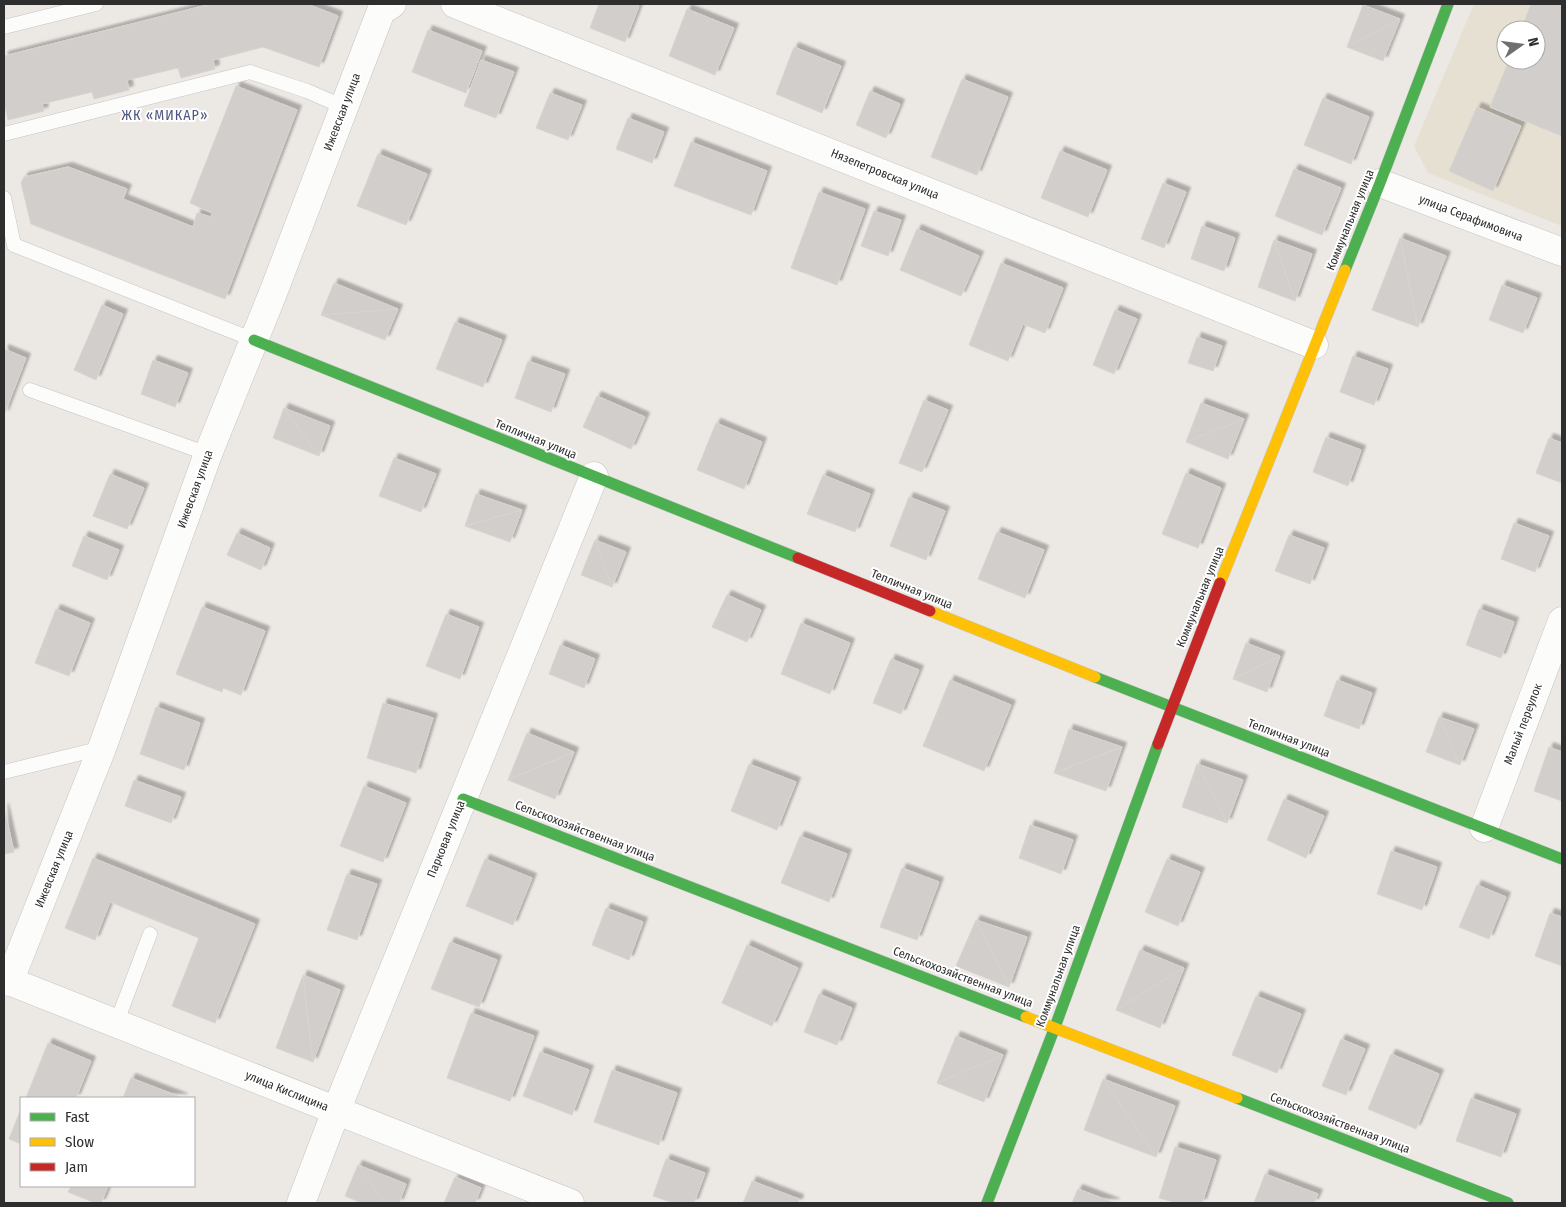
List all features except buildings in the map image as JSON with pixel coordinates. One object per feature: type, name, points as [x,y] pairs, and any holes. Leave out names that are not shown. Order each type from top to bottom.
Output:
[{"type":"street","name":"Ижевская улица","points":[[6,985],[102,748],[208,454],[381,11],[392,4]]},
{"type":"street","name":"Нязепетровская улица","points":[[455,4],[1314,345]]},
{"type":"street","name":"Коммунальная улица","points":[[987,1203],[1171,708],[1380,183],[1448,4]]},
{"type":"street","name":"улица Серафимовича","points":[[1380,183],[1562,252]]},
{"type":"street","name":"Тепличная улица","points":[[254,340],[1171,708],[1562,859]]},
{"type":"street","name":"Парковая улица","points":[[301,1203],[336,1111],[594,476]]},
{"type":"street","name":"Малый переулок","points":[[1484,828],[1562,621]]},
{"type":"street","name":"Сельскохозяйственная улица","points":[[463,799],[1508,1203]]},
{"type":"street","name":"улица Кислицина","points":[[6,985],[116,1024],[570,1203]]},
{"type":"lane","points":[[4,27],[96,4]]},
{"type":"lane","points":[[4,134],[250,72],[307,91],[344,106]]},
{"type":"lane","points":[[4,198],[14,245],[254,340]]},
{"type":"lane","points":[[30,390],[208,454]]},
{"type":"lane","points":[[4,772],[102,748]]},
{"type":"lane","points":[[116,1024],[150,934]]},
{"type":"shaded area","points":[[1474,4],[1562,4],[1562,226],[1428,173],[1414,146]]},
{"type":"traffic: fast","points":[[1345,270],[1448,4]]},
{"type":"traffic: fast","points":[[254,340],[798,558]]},
{"type":"traffic: fast","points":[[1095,677],[1562,859]]},
{"type":"traffic: fast","points":[[987,1203],[1055,1027],[1158,744]]},
{"type":"traffic: fast","points":[[463,799],[1026,1017]]},
{"type":"traffic: fast","points":[[1237,1098],[1508,1203]]},
{"type":"traffic: slow","points":[[1220,583],[1345,270]]},
{"type":"traffic: slow","points":[[930,611],[1095,677]]},
{"type":"traffic: slow","points":[[1026,1017],[1237,1098]]},
{"type":"traffic: jam","points":[[798,558],[930,611]]},
{"type":"traffic: jam","points":[[1158,744],[1220,583]]},
{"type":"district","name":"ЖК «МИКАР»","points":[[165,115]]}]
